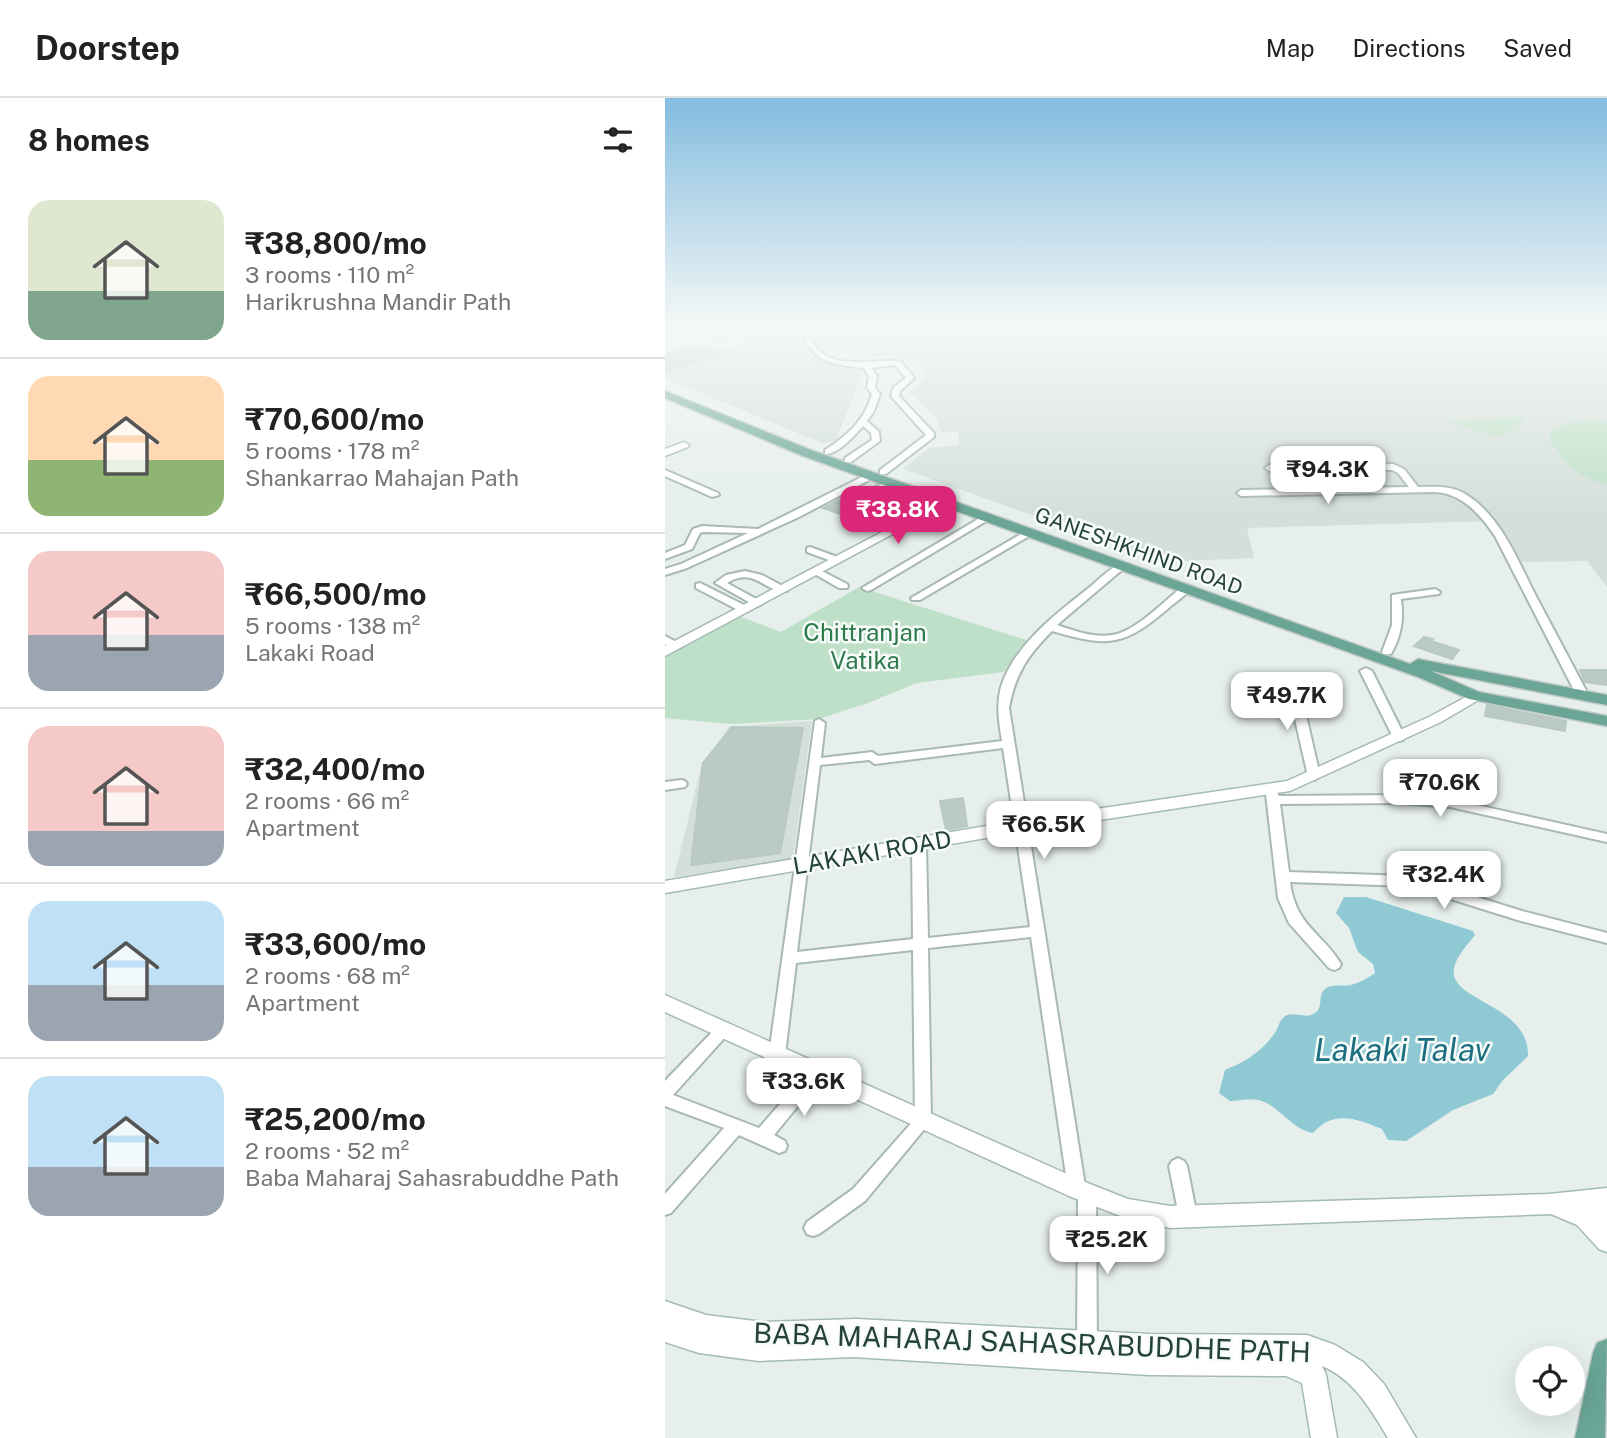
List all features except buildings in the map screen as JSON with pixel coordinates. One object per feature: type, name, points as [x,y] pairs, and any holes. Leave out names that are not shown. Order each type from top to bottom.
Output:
[{"type":"main road","name":"GANESHKHIND ROAD","points":[[671,387],[880,478],[1185,590],[1425,670],[1607,700]]},
{"type":"main road","name":"GANESHKHIND ROAD","points":[[665,394],[819,452],[848,460],[880,478],[1387,652],[1475,696],[1607,722]]},
{"type":"main road","points":[[1425,670],[1607,707]]},
{"type":"main road","points":[[1425,670],[1469,688],[1607,714]]},
{"type":"main road","points":[[1590,1438],[1607,1353]]},
{"type":"street","points":[[819,452],[842,443],[873,408],[876,394],[871,387]]},
{"type":"street","points":[[665,572],[684,566],[880,478],[931,435],[895,396],[900,387]]},
{"type":"street","points":[[848,460],[876,441],[875,432],[862,421]]},
{"type":"street","points":[[665,453],[684,445]]},
{"type":"street","points":[[1269,468],[1393,467],[1401,471],[1415,489]]},
{"type":"street","points":[[665,473],[715,495]]},
{"type":"street","points":[[860,486],[880,478]]},
{"type":"street","points":[[880,478],[879,488],[929,506],[894,523],[901,525]]},
{"type":"street","points":[[1241,493],[1415,489],[1457,493],[1493,525],[1583,696]]},
{"type":"street","points":[[669,646],[783,589],[943,502]]},
{"type":"street","points":[[867,588],[985,518]]},
{"type":"street","points":[[665,556],[689,547],[696,531],[702,529],[759,531]]},
{"type":"street","points":[[916,598],[1028,533]]},
{"type":"street","points":[[810,550],[837,559]]},
{"type":"street","points":[[1086,1351],[1082,1191],[1003,708],[1004,690],[1025,650],[1120,566]]},
{"type":"street","points":[[816,571],[843,586]]},
{"type":"street","points":[[750,606],[720,583],[741,572],[747,572],[783,589]]},
{"type":"street","points":[[700,586],[750,606]]},
{"type":"street","points":[[1051,627],[1109,640],[1128,636],[1185,590]]},
{"type":"street","points":[[1387,652],[1399,620],[1396,597],[1435,592]]},
{"type":"street","points":[[1366,671],[1399,737]]},
{"type":"street","points":[[1291,680],[1314,776]]},
{"type":"street","name":"LAKAKI ROAD","points":[[665,887],[1021,825],[1272,795],[1399,737],[1475,696]]},
{"type":"street","points":[[777,1055],[819,723]]},
{"type":"street","points":[[814,762],[1009,744]]},
{"type":"street","points":[[665,786],[681,784]]},
{"type":"street","points":[[1334,964],[1294,919],[1286,898],[1281,877],[1272,795],[1450,803],[1607,838]]},
{"type":"street","points":[[813,1228],[859,1195],[923,1121],[919,844]]},
{"type":"street","points":[[1281,877],[1409,881],[1521,916],[1607,938]]},
{"type":"street","points":[[790,958],[1038,931]]},
{"type":"street","points":[[665,1003],[923,1121],[1128,1209],[1170,1217],[1549,1204],[1607,1198]]},
{"type":"street","points":[[665,1092],[723,1030]]},
{"type":"street","points":[[762,1137],[817,1073]]},
{"type":"street","points":[[665,1099],[737,1126],[779,1146]]},
{"type":"street","points":[[665,1207],[671,1190],[737,1126]]},
{"type":"street","points":[[1178,1166],[1188,1216]]},
{"type":"street","points":[[1578,1199],[1607,1214]]},
{"type":"street","points":[[1549,1204],[1578,1212],[1598,1228],[1607,1241]]},
{"type":"street","name":"BABA MAHARAJ SAHASRABUDDHE PATH","points":[[665,1313],[706,1327],[763,1334],[856,1331],[1086,1351],[1149,1362],[1287,1363],[1302,1367],[1313,1375],[1324,1438]]},
{"type":"street","name":"BABA MAHARAJ SAHASRABUDDHE PATH","points":[[665,1330],[699,1341],[759,1348],[853,1345],[1086,1351],[1149,1347],[1307,1349],[1328,1354],[1356,1370],[1380,1400],[1403,1438]]},
{"type":"shaded area","points":[[686,387],[857,387],[836,440],[824,444]]},
{"type":"shaded area","points":[[916,387],[1607,387],[1607,587],[1587,561],[1521,562],[1495,521],[1247,528],[1254,558],[1163,562],[903,469],[929,448],[959,445],[958,432],[941,432],[935,416],[910,392]]},
{"type":"shaded area","points":[[812,721],[793,859],[674,877],[701,767],[729,727]]},
{"type":"green space","points":[[1520,417],[1525,420],[1499,437],[1448,422]]},
{"type":"green space","points":[[1607,422],[1607,484],[1580,474],[1549,440],[1552,431],[1568,423]]},
{"type":"green space","name":"Chittranjan Vatika","points":[[859,587],[1029,641],[1019,649],[1004,672],[917,683],[819,719],[731,724],[665,718],[665,656],[739,616],[781,632]]},
{"type":"water","name":"Lakaki Talav","points":[[1344,897],[1366,897],[1473,931],[1475,935],[1458,958],[1454,975],[1460,986],[1471,995],[1515,1023],[1524,1038],[1528,1056],[1503,1080],[1493,1094],[1453,1110],[1406,1141],[1388,1140],[1382,1129],[1345,1118],[1329,1121],[1313,1133],[1305,1131],[1266,1103],[1256,1099],[1230,1101],[1219,1093],[1225,1070],[1260,1050],[1284,1017],[1291,1014],[1311,1015],[1318,1011],[1321,995],[1328,987],[1348,986],[1375,973],[1373,964],[1358,952],[1349,928],[1336,913]]}]
